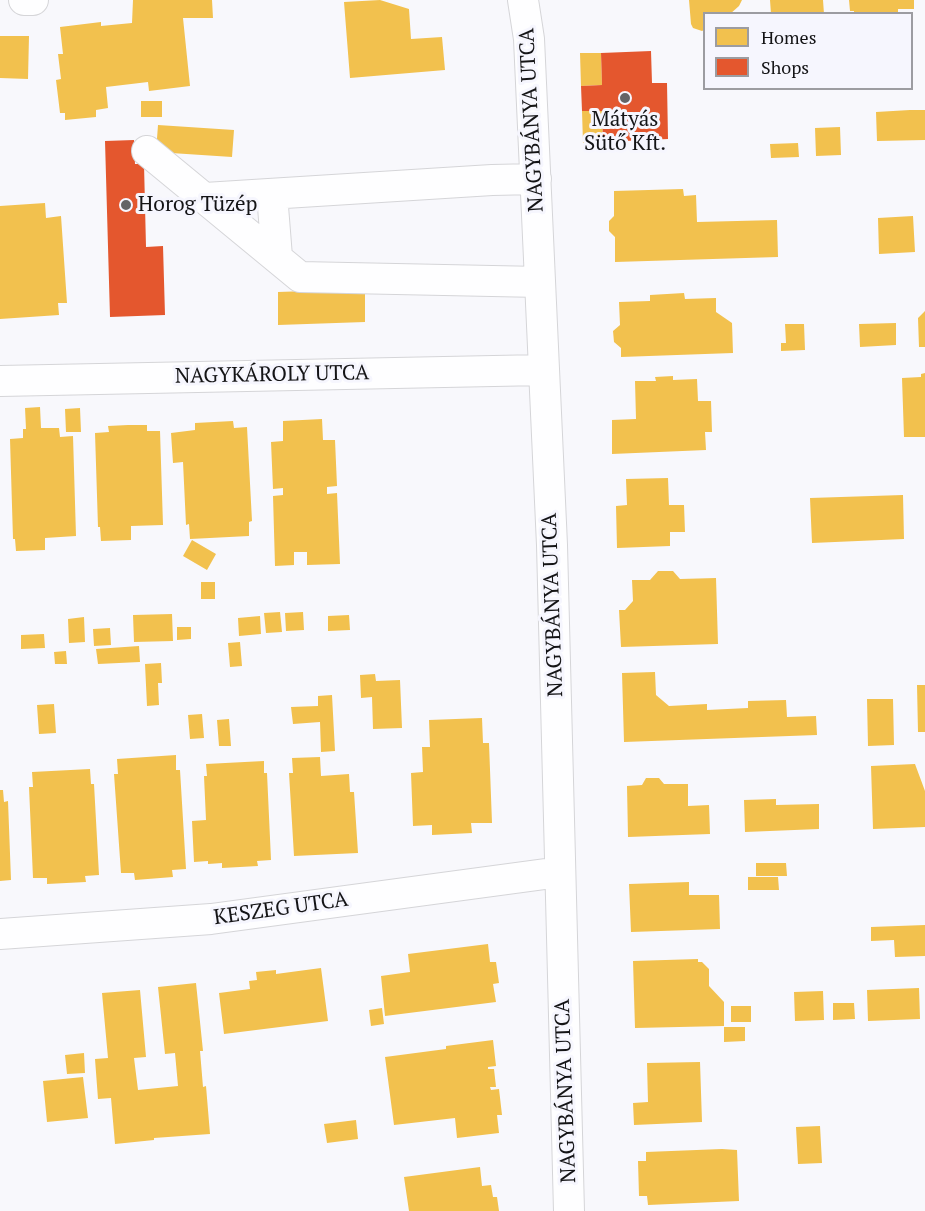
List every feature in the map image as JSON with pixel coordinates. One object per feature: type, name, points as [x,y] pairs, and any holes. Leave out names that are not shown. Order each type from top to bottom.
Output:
[{"type":"street","points":[[24,0],[33,0]]},
{"type":"street","name":"NAGYBÁNYA UTCA","points":[[523,0],[529,39],[552,545],[569,1211]]},
{"type":"street","points":[[147,151],[300,277],[540,282]]},
{"type":"street","points":[[205,198],[536,179]]},
{"type":"street","points":[[272,194],[277,257]]},
{"type":"street","name":"NAGYKÁROLY UTCA","points":[[0,381],[543,370]]},
{"type":"street","name":"KESZEG UTCA","points":[[0,934],[211,919],[560,872]]},
{"type":"building: Homes","points":[[133,0],[212,0],[213,18],[183,18],[190,86],[149,91],[148,82],[106,87],[108,108],[96,110],[96,117],[65,120],[65,113],[60,113],[56,80],[61,79],[58,54],[63,54],[60,27],[101,22],[101,26],[132,23]]},
{"type":"building: Homes","points":[[380,0],[409,9],[411,39],[442,37],[445,70],[350,78],[344,2]]},
{"type":"building: Homes","points":[[689,0],[742,0],[732,12],[703,12],[702,31],[693,28]]},
{"type":"building: Homes","points":[[770,0],[823,0],[824,12],[771,12]]},
{"type":"building: Homes","points":[[849,0],[914,0],[914,9],[898,9],[898,12],[850,11]]},
{"type":"building: Homes","points":[[0,36],[29,36],[28,79],[0,78]]},
{"type":"building: Homes","points":[[580,53],[601,53],[602,85],[581,86]]},
{"type":"building: Homes","points":[[141,101],[162,101],[162,117],[141,117]]},
{"type":"building: Homes","points":[[925,110],[925,140],[877,141],[876,112]]},
{"type":"building: Homes","points":[[582,111],[602,111],[603,142],[583,143]]},
{"type":"building: Homes","points":[[158,125],[234,130],[232,157],[156,152]]},
{"type":"building: Homes","points":[[840,127],[841,155],[816,156],[815,128]]},
{"type":"building: Homes","points":[[798,143],[799,157],[771,158],[770,144]]},
{"type":"building: Homes","points":[[683,189],[684,196],[696,195],[697,222],[777,220],[778,257],[615,262],[615,237],[609,231],[609,221],[614,216],[614,191]]},
{"type":"building: Homes","points":[[45,203],[46,218],[61,216],[67,303],[58,303],[59,315],[0,319],[0,206]]},
{"type":"building: Homes","points":[[913,216],[915,252],[879,254],[878,218]]},
{"type":"building: Homes","points":[[365,289],[365,322],[278,325],[278,292]]},
{"type":"building: Homes","points":[[684,293],[685,299],[716,298],[716,312],[732,323],[733,353],[621,357],[621,348],[614,342],[613,331],[620,325],[619,302],[650,301],[650,295]]},
{"type":"building: Homes","points":[[925,311],[925,347],[919,347],[918,318]]},
{"type":"building: Homes","points":[[896,323],[896,345],[860,347],[859,324]]},
{"type":"building: Homes","points":[[785,324],[804,324],[805,350],[781,351],[781,343],[786,343]]},
{"type":"building: Homes","points":[[925,373],[925,437],[904,437],[902,378],[921,377],[921,374]]},
{"type":"building: Homes","points":[[673,376],[673,380],[697,379],[698,401],[711,401],[712,432],[705,432],[706,450],[612,454],[612,420],[636,419],[635,381],[656,381],[655,377]]},
{"type":"building: Homes","points":[[40,407],[41,428],[59,428],[60,437],[73,436],[76,536],[45,538],[45,550],[16,551],[15,539],[13,539],[10,439],[23,438],[23,429],[26,429],[25,408]]},
{"type":"building: Homes","points":[[80,408],[81,432],[66,432],[65,409]]},
{"type":"building: Homes","points":[[322,419],[323,440],[335,440],[337,486],[327,487],[327,494],[337,493],[340,564],[307,565],[307,552],[294,552],[294,565],[275,566],[273,496],[283,495],[283,488],[273,489],[271,442],[283,441],[283,421]]},
{"type":"building: Homes","points":[[233,421],[234,428],[247,427],[252,521],[249,522],[249,536],[190,539],[189,524],[186,525],[183,462],[173,463],[171,433],[195,430],[195,423]]},
{"type":"building: Homes","points":[[147,425],[147,431],[160,431],[163,525],[131,526],[131,540],[101,541],[100,527],[98,527],[95,433],[109,432],[108,426]]},
{"type":"building: Homes","points":[[668,478],[669,505],[684,505],[685,532],[670,532],[670,546],[617,548],[616,506],[627,505],[626,479]]},
{"type":"building: Homes","points":[[903,495],[904,539],[812,543],[810,498]]},
{"type":"building: Homes","points":[[192,540],[216,554],[207,570],[183,556]]},
{"type":"building: Homes","points":[[658,571],[673,571],[680,579],[716,578],[718,644],[621,647],[619,610],[625,610],[633,601],[632,580],[650,580]]},
{"type":"building: Homes","points":[[201,582],[215,582],[215,599],[201,599]]},
{"type":"building: Homes","points":[[280,612],[282,632],[266,633],[264,613]]},
{"type":"building: Homes","points":[[303,612],[304,630],[286,631],[285,613]]},
{"type":"building: Homes","points":[[172,614],[173,641],[134,642],[133,615]]},
{"type":"building: Homes","points":[[349,615],[350,630],[328,631],[328,616]]},
{"type":"building: Homes","points":[[260,616],[261,634],[239,636],[238,618]]},
{"type":"building: Homes","points":[[84,617],[85,642],[69,643],[68,619]]},
{"type":"building: Homes","points":[[177,627],[191,627],[191,639],[177,640]]},
{"type":"building: Homes","points":[[110,628],[111,645],[94,646],[93,629]]},
{"type":"building: Homes","points":[[44,634],[45,648],[21,649],[21,635]]},
{"type":"building: Homes","points":[[240,642],[242,666],[230,667],[228,643]]},
{"type":"building: Homes","points":[[139,646],[140,662],[98,664],[96,649]]},
{"type":"building: Homes","points":[[66,651],[67,664],[55,664],[54,652]]},
{"type":"building: Homes","points":[[161,663],[162,683],[158,683],[159,705],[147,706],[145,664]]},
{"type":"building: Homes","points":[[655,672],[656,695],[669,706],[707,704],[707,710],[748,708],[748,701],[786,700],[787,717],[816,716],[817,735],[624,742],[622,673]]},
{"type":"building: Homes","points":[[375,674],[376,681],[400,680],[402,728],[373,729],[372,697],[361,698],[360,675]]},
{"type":"building: Homes","points":[[917,685],[925,685],[925,732],[918,732]]},
{"type":"building: Homes","points":[[332,695],[335,751],[321,752],[320,722],[293,724],[291,707],[318,706],[318,696]]},
{"type":"building: Homes","points":[[867,699],[893,699],[894,745],[868,746]]},
{"type":"building: Homes","points":[[54,704],[56,733],[39,734],[37,705]]},
{"type":"building: Homes","points":[[202,714],[204,738],[190,739],[188,715]]},
{"type":"building: Homes","points":[[482,718],[483,743],[489,743],[492,823],[471,823],[472,833],[432,835],[432,825],[413,826],[411,773],[423,772],[422,747],[430,747],[429,720]]},
{"type":"building: Homes","points":[[229,719],[231,746],[219,746],[217,720]]},
{"type":"building: Homes","points":[[176,755],[176,770],[180,770],[186,869],[172,870],[173,877],[135,880],[134,873],[121,873],[114,774],[118,774],[117,759]]},
{"type":"building: Homes","points":[[320,757],[321,776],[349,774],[350,792],[354,792],[358,853],[294,856],[289,773],[293,773],[292,758]]},
{"type":"building: Homes","points":[[264,761],[264,773],[267,773],[271,860],[257,861],[258,866],[222,868],[222,863],[194,862],[192,821],[206,820],[204,776],[207,776],[206,764]]},
{"type":"building: Homes","points":[[915,764],[925,791],[925,827],[873,829],[871,766]]},
{"type":"building: Homes","points":[[90,769],[91,784],[94,784],[99,875],[85,876],[86,882],[47,884],[47,878],[33,878],[29,787],[33,787],[32,772]]},
{"type":"building: Homes","points":[[646,778],[659,778],[664,784],[688,784],[688,806],[709,805],[710,834],[628,837],[627,786],[642,785]]},
{"type":"building: Homes","points":[[0,790],[3,790],[4,802],[8,801],[11,880],[0,881]]},
{"type":"building: Homes","points":[[776,799],[776,805],[819,804],[819,829],[745,832],[744,800]]},
{"type":"building: Homes","points":[[756,863],[786,863],[787,876],[756,876]]},
{"type":"building: Homes","points":[[748,877],[778,877],[779,890],[748,890]]},
{"type":"building: Homes","points":[[689,882],[689,895],[719,895],[720,929],[631,932],[629,884]]},
{"type":"building: Homes","points":[[925,925],[925,956],[895,957],[894,940],[871,941],[871,927]]},
{"type":"building: Homes","points":[[488,944],[490,962],[496,962],[499,983],[493,984],[496,1002],[385,1016],[381,976],[410,972],[408,954]]},
{"type":"building: Homes","points":[[698,959],[698,962],[702,962],[709,969],[709,986],[724,1002],[724,1026],[635,1028],[633,961]]},
{"type":"building: Homes","points":[[321,968],[328,1021],[224,1034],[219,993],[250,989],[249,981],[257,980],[256,972],[276,970],[276,974]]},
{"type":"building: Homes","points":[[196,983],[203,1051],[200,1051],[203,1087],[206,1086],[210,1134],[154,1138],[154,1140],[115,1144],[111,1098],[98,1099],[95,1059],[108,1058],[102,993],[140,990],[146,1057],[134,1058],[138,1090],[178,1086],[175,1053],[165,1054],[158,987]]},
{"type":"building: Homes","points":[[919,988],[920,1019],[868,1021],[867,990]]},
{"type":"building: Homes","points":[[823,991],[824,1020],[795,1021],[794,992]]},
{"type":"building: Homes","points":[[833,1003],[854,1003],[855,1019],[833,1020]]},
{"type":"building: Homes","points":[[731,1006],[751,1006],[751,1022],[731,1022]]},
{"type":"building: Homes","points":[[382,1008],[384,1024],[371,1026],[369,1010]]},
{"type":"building: Homes","points":[[724,1027],[745,1027],[745,1041],[724,1042]]},
{"type":"building: Homes","points":[[493,1040],[496,1066],[488,1067],[488,1069],[494,1069],[496,1087],[490,1087],[491,1090],[499,1089],[502,1115],[497,1115],[499,1133],[457,1138],[455,1118],[394,1125],[385,1057]]},
{"type":"building: Homes","points":[[84,1053],[85,1073],[67,1074],[65,1055]]},
{"type":"building: Homes","points":[[700,1062],[702,1122],[634,1125],[633,1103],[648,1102],[647,1063]]},
{"type":"building: Homes","points":[[83,1077],[88,1118],[47,1122],[43,1081]]},
{"type":"building: Homes","points":[[356,1120],[358,1139],[327,1143],[324,1124]]},
{"type":"building: Homes","points":[[820,1126],[822,1163],[798,1164],[796,1127]]},
{"type":"building: Homes","points":[[737,1150],[739,1201],[648,1205],[647,1196],[639,1196],[638,1161],[646,1161],[646,1152]]},
{"type":"building: Homes","points":[[480,1167],[482,1186],[491,1185],[493,1197],[497,1197],[499,1211],[409,1211],[404,1177]]},
{"type":"building: Shops","name":"Mátyás Sütő Kft.","points":[[651,51],[652,83],[667,83],[668,139],[603,142],[602,111],[582,111],[581,86],[602,85],[601,53]]},
{"type":"building: Shops","name":"Horog Tüzép","points":[[134,140],[135,164],[144,164],[146,247],[163,246],[165,315],[110,317],[105,141]]},
{"type":"place","name":"Mátyás Sütő Kft.","points":[[625,98]]},
{"type":"place","name":"Horog Tüzép","points":[[126,205]]}]
